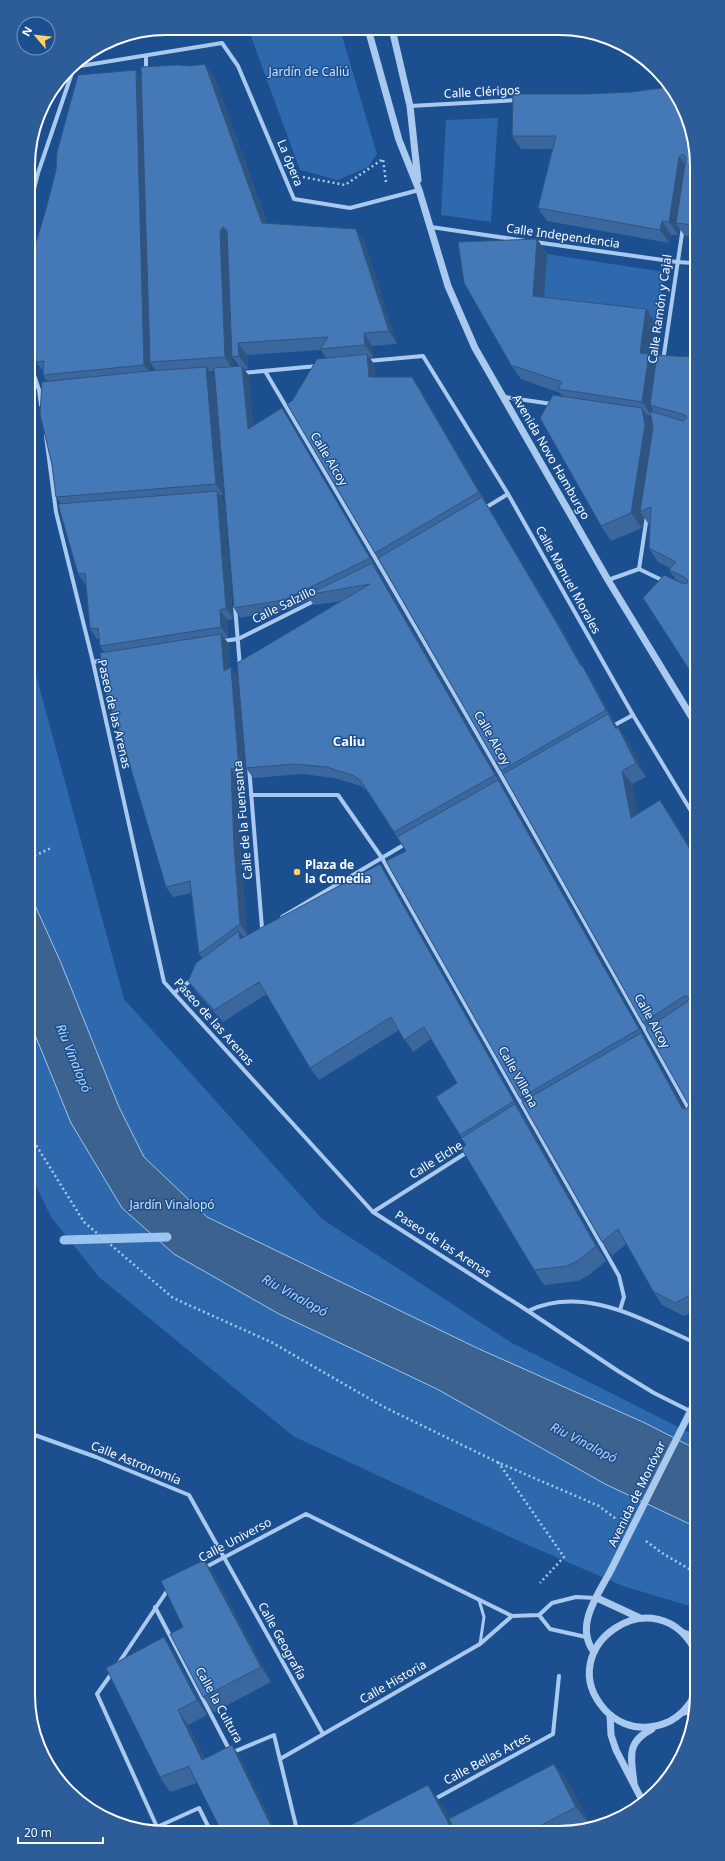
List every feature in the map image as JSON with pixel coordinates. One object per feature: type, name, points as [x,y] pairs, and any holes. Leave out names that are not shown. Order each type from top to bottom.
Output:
[{"type":"street","name":"Avenida Novo Hamburgo","points":[[370,35],[399,140],[419,190],[448,286],[475,348],[608,580],[690,714]]},
{"type":"street","name":"Avenida Novo Hamburgo","points":[[393,35],[410,106],[419,190]]},
{"type":"street","name":"La ópera","points":[[146,56],[222,43],[238,66],[294,199],[350,208],[419,190]]},
{"type":"street","points":[[83,66],[146,56],[146,80]]},
{"type":"street","points":[[35,185],[71,76]]},
{"type":"street","name":"Calle Clérigos","points":[[410,106],[526,100]]},
{"type":"street","name":"Calle Ramón y Cajal","points":[[663,365],[676,262],[683,224]]},
{"type":"street","name":"Calle Independencia","points":[[431,227],[690,263]]},
{"type":"street","name":"Calle Manuel Morales","points":[[360,362],[423,356],[508,494],[633,715],[690,809]]},
{"type":"street","points":[[237,373],[320,366]]},
{"type":"street","name":"Calle Alcoy","points":[[265,371],[382,568],[508,786],[690,1111]]},
{"type":"street","points":[[35,378],[39,390],[42,413]]},
{"type":"street","points":[[39,390],[47,389]]},
{"type":"street","points":[[504,397],[557,405]]},
{"type":"street","name":"Paseo de las Arenas","points":[[45,428],[56,512],[93,662],[164,982],[373,1212],[528,1311],[618,1371],[654,1393],[690,1411]]},
{"type":"street","points":[[482,510],[508,494]]},
{"type":"street","points":[[639,569],[648,508]]},
{"type":"street","points":[[56,512],[64,512]]},
{"type":"street","points":[[375,571],[389,564]]},
{"type":"street","points":[[608,580],[639,569],[666,582]]},
{"type":"street","name":"Calle Salzillo","points":[[215,642],[238,639],[320,598]]},
{"type":"street","points":[[235,600],[240,670]]},
{"type":"street","points":[[93,662],[108,660]]},
{"type":"street","points":[[605,730],[633,715]]},
{"type":"street","name":"Calle de la Fuensanta","points":[[248,764],[262,928]]},
{"type":"street","points":[[502,790],[515,782]]},
{"type":"street","points":[[251,795],[338,795],[382,858]]},
{"type":"street","points":[[276,920],[409,842]]},
{"type":"street","name":"Calle Villena","points":[[382,858],[619,1276],[624,1297],[620,1310]]},
{"type":"street","points":[[256,933],[269,924]]},
{"type":"street","points":[[174,994],[199,975]]},
{"type":"street","points":[[645,1045],[658,1037]]},
{"type":"street","points":[[520,1118],[534,1110]]},
{"type":"street","name":"Calle Elche","points":[[373,1212],[474,1148]]},
{"type":"street","points":[[528,1311],[554,1302],[576,1301],[602,1304],[620,1310],[690,1340]]},
{"type":"street","name":"Avenida de Monóvar","points":[[586,1637],[586,1624],[597,1598],[690,1412]]},
{"type":"street","name":"Calle Astronomía","points":[[35,1435],[96,1457],[189,1495],[223,1557]]},
{"type":"street","name":"Calle Universo","points":[[197,1572],[306,1514],[512,1616]]},
{"type":"street","name":"Calle Geografía","points":[[223,1557],[323,1734]]},
{"type":"street","points":[[157,1826],[97,1694],[155,1607],[170,1586],[176,1583]]},
{"type":"street","points":[[512,1616],[538,1615],[552,1603],[576,1598],[597,1598],[640,1618]]},
{"type":"street","name":"Calle la Cultura","points":[[155,1607],[231,1752],[274,1735],[295,1826]]},
{"type":"street","points":[[538,1615],[550,1629],[586,1637],[588,1644],[594,1652]]},
{"type":"street","name":"Calle Historia","points":[[280,1759],[480,1644],[512,1616]]},
{"type":"street","points":[[657,1727],[644,1728],[632,1726],[610,1715],[600,1704],[594,1693],[590,1679],[590,1665],[594,1652],[602,1639],[613,1628],[626,1621],[640,1618],[655,1618],[669,1623],[690,1634]]},
{"type":"street","points":[[682,1631],[690,1641]]},
{"type":"street","name":"Calle Bellas Artes","points":[[428,1802],[553,1734],[559,1676]]},
{"type":"street","points":[[634,1785],[632,1763],[635,1743],[640,1735],[670,1722],[681,1714],[690,1704]]},
{"type":"street","points":[[681,1714],[689,1712]]},
{"type":"street","points":[[610,1715],[611,1735],[616,1750],[641,1797]]},
{"type":"street","points":[[159,1826],[199,1808],[208,1826]]},
{"type":"lane","points":[[479,1600],[484,1617],[480,1644]]},
{"type":"path","points":[[299,176],[345,185],[383,159],[389,198]]},
{"type":"path","points":[[35,856],[52,848]]},
{"type":"path","points":[[35,1143],[84,1222],[173,1298],[271,1342],[384,1407],[498,1462],[599,1506],[618,1520]]},
{"type":"path","points":[[498,1462],[564,1557],[540,1583]]},
{"type":"path","points":[[643,1539],[690,1570]]},
{"type":"green space","name":"Jardín de Caliú","points":[[250,35],[342,35],[377,154],[368,167],[338,180],[300,170]]},
{"type":"green space","points":[[498,118],[491,222],[441,215],[446,120]]},
{"type":"green space","points":[[547,254],[664,272],[656,323],[543,310]]},
{"type":"green space","name":"Jardín Vinalopó","points":[[35,671],[124,999],[322,1219],[512,1343],[690,1433],[690,1606],[623,1586],[521,1542],[293,1436],[99,1277],[51,1217],[35,1184]]},
{"type":"water","name":"Riu Vinalopó","points":[[35,905],[61,963],[119,1107],[144,1157],[207,1217],[477,1348],[645,1423],[690,1446],[690,1524],[605,1484],[437,1389],[279,1314],[174,1254],[122,1208],[71,1123],[35,1035]]},
{"type":"building","points":[[205,64],[262,223],[356,229],[389,331],[364,333],[365,345],[320,349],[328,337],[238,343],[239,356],[232,357],[227,230],[223,227],[220,231],[225,357],[150,362],[141,67],[178,65],[191,66]]},
{"type":"building","points":[[136,70],[144,365],[43,375],[44,361],[36,362],[35,246],[56,170],[57,152],[78,75]]},
{"type":"building","points":[[664,88],[680,116],[686,132],[689,149],[690,225],[676,223],[686,158],[683,154],[679,157],[669,222],[662,221],[660,230],[538,208],[556,136],[512,136],[513,94],[587,94],[631,92]]},
{"type":"building","points":[[537,239],[533,296],[646,309],[640,353],[649,354],[642,402],[558,389],[562,382],[511,365],[464,283],[458,242]]},
{"type":"building","points":[[367,354],[369,377],[412,377],[479,492],[375,553],[287,404],[292,401],[317,359]]},
{"type":"building","points":[[657,355],[690,357],[690,671],[643,598],[664,575],[684,584],[688,581],[686,578],[669,570],[676,562],[649,548],[651,507],[640,512],[653,427],[650,411],[683,421],[687,418],[685,415],[650,405]]},
{"type":"building","points":[[242,366],[248,429],[282,408],[370,558],[284,600],[234,608],[214,368]]},
{"type":"building","points":[[206,367],[216,484],[56,497],[52,465],[40,414],[42,382],[148,371]]},
{"type":"building","points":[[553,395],[642,408],[645,425],[631,513],[601,526],[540,418]]},
{"type":"building","points":[[217,491],[226,608],[220,610],[221,627],[100,646],[98,628],[90,629],[85,573],[78,574],[58,504]]},
{"type":"building","points":[[482,497],[581,666],[582,665],[606,710],[501,771],[378,558]]},
{"type":"building","points":[[372,563],[495,775],[394,832],[361,781],[354,776],[327,767],[294,764],[246,768],[237,663],[370,584],[307,595]]},
{"type":"building","points":[[221,634],[224,671],[231,667],[239,768],[231,769],[234,847],[240,924],[199,954],[190,881],[166,887],[123,742],[105,692],[100,653]]},
{"type":"building","points":[[608,714],[616,729],[618,727],[636,763],[622,771],[631,818],[660,800],[690,849],[690,1295],[675,1303],[653,1291],[618,1229],[602,1242],[522,1102],[641,1033],[682,1108],[687,1109],[689,1105],[646,1029],[687,1002],[689,999],[687,996],[684,996],[643,1023],[503,774]]},
{"type":"building","points":[[498,780],[639,1029],[520,1098],[386,861],[406,851],[397,837]]},
{"type":"building","points":[[380,864],[514,1101],[460,1135],[436,1097],[457,1083],[424,1027],[404,1040],[391,1017],[310,1068],[259,982],[214,1010],[188,981],[196,963],[239,931],[240,939]]},
{"type":"building","points":[[515,1104],[596,1246],[579,1260],[567,1266],[534,1270],[461,1148],[466,1145],[461,1138]]},
{"type":"building","points":[[204,1560],[261,1667],[203,1697],[170,1634],[183,1627],[161,1581]]},
{"type":"building","points":[[164,1637],[197,1700],[178,1710],[202,1760],[232,1745],[271,1826],[219,1826],[189,1767],[190,1766],[160,1777],[106,1668]]},
{"type":"building","points":[[554,1764],[576,1807],[540,1826],[452,1826],[449,1819]]},
{"type":"building","points":[[428,1785],[450,1826],[349,1826]]},
{"type":"waterway","points":[[64,1240],[167,1237]]},
{"type":"place","name":"Plaza de la Comedia","points":[[297,872]]},
{"type":"district","name":"Caliu","points":[[349,741]]}]
